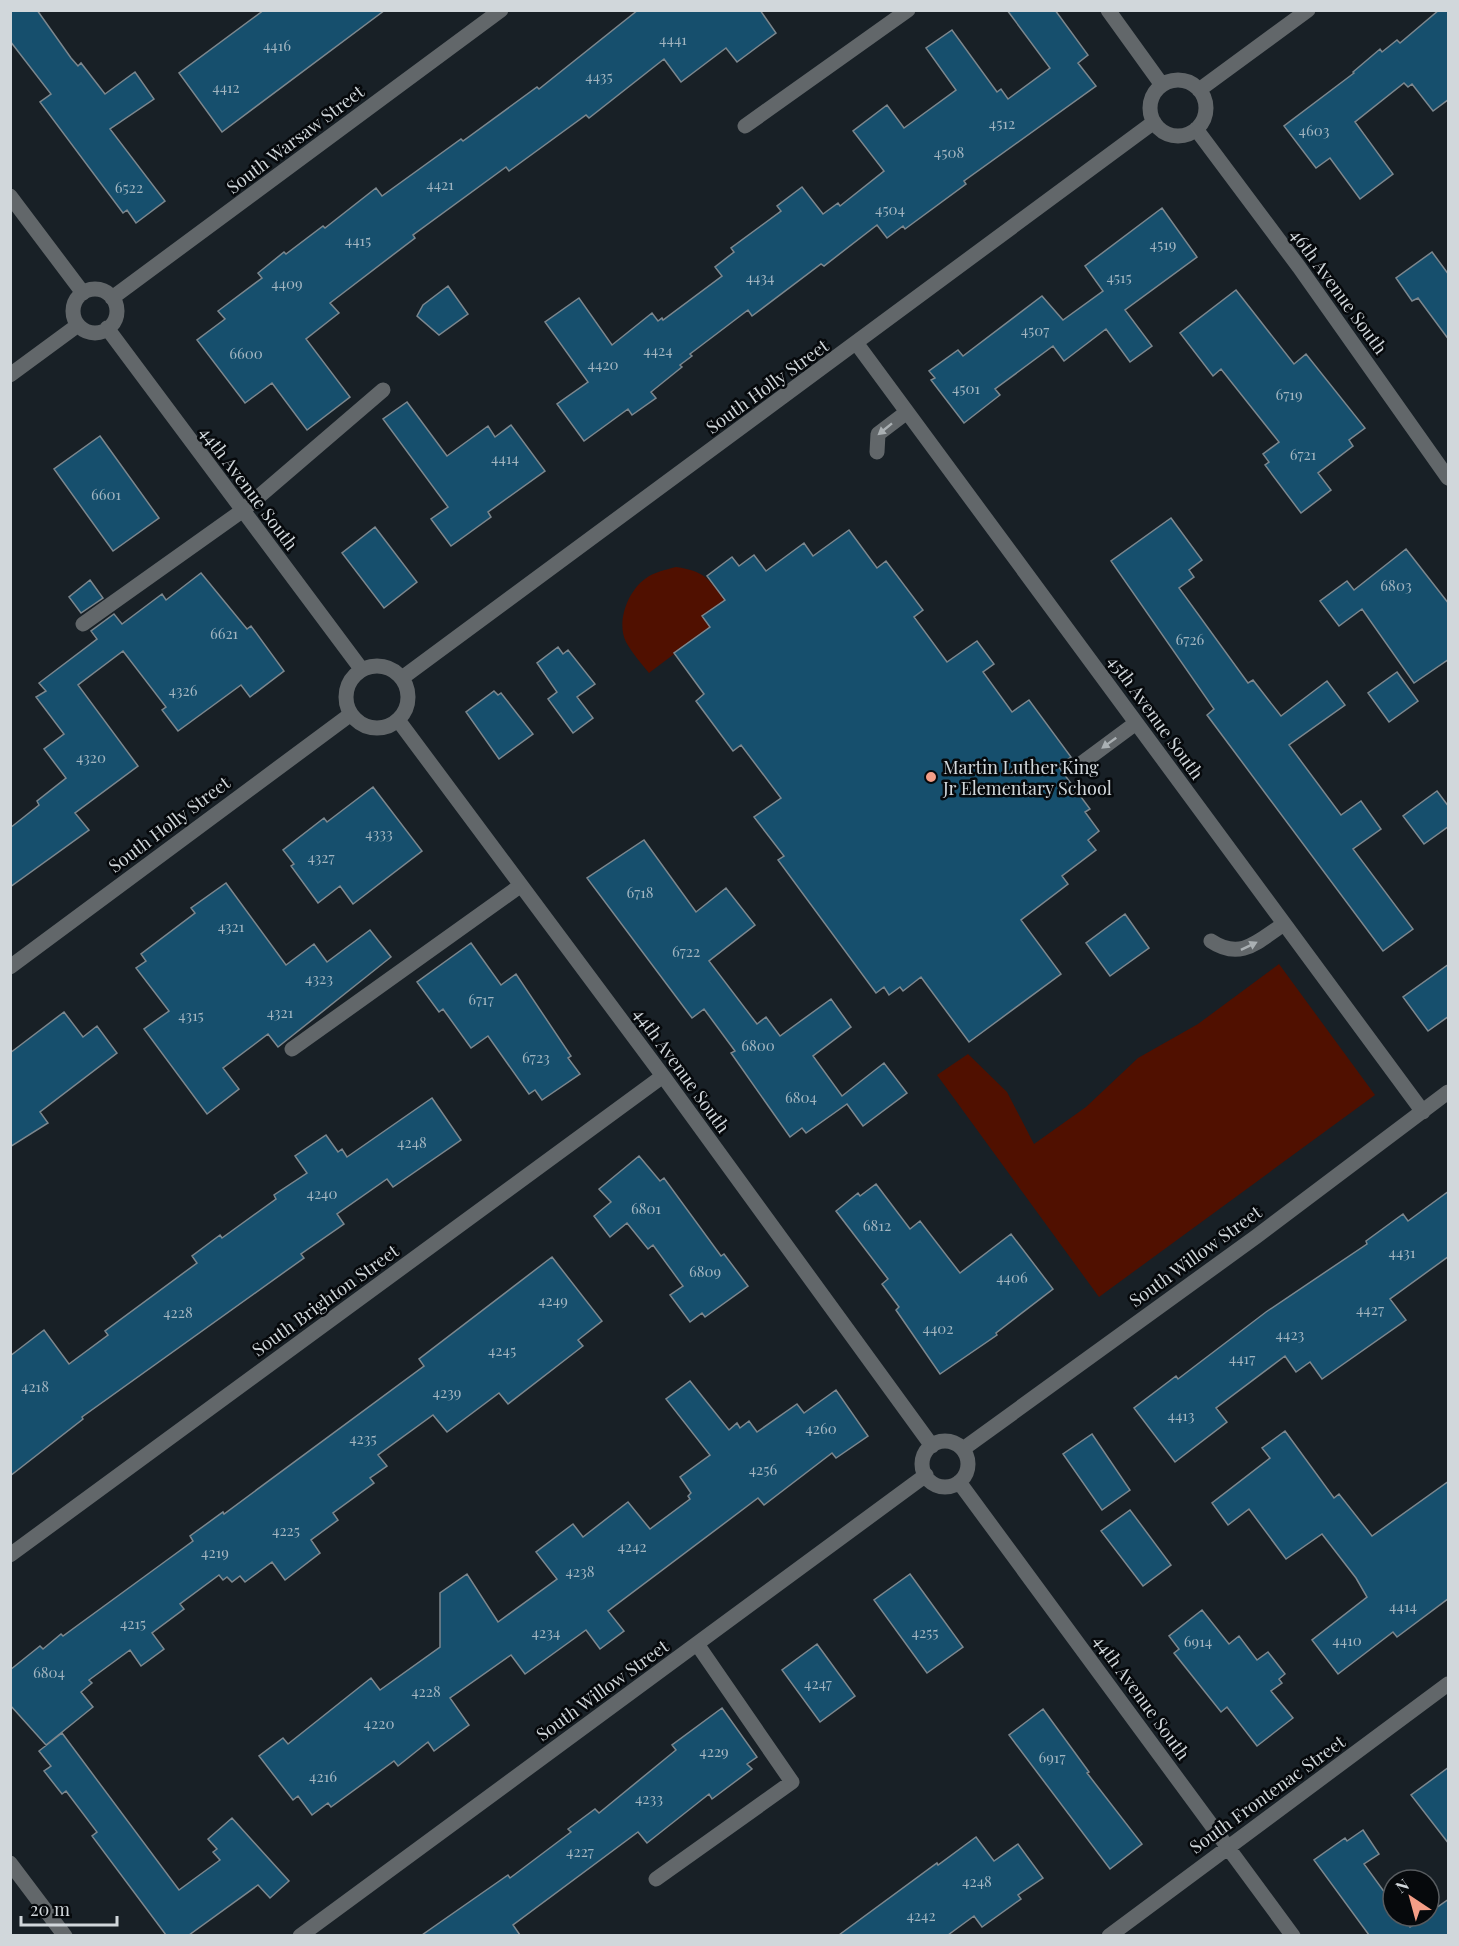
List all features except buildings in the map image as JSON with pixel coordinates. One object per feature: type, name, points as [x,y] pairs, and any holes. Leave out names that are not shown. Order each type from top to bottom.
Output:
[{"type":"street","name":"South Warsaw Street","points":[[112,298],[501,10]]},
{"type":"street","points":[[745,126],[908,10]]},
{"type":"street","points":[[1107,10],[1162,85]]},
{"type":"street","points":[[1199,90],[1308,10]]},
{"type":"street","points":[[1183,81],[1199,90],[1206,104],[1205,113],[1196,129],[1178,136],[1160,130],[1154,122],[1150,104],[1153,95],[1162,85],[1183,81]]},
{"type":"street","name":"South Holly Street","points":[[402,678],[857,344],[1154,122]]},
{"type":"street","name":"46th Avenue South","points":[[1196,129],[1299,267],[1449,478]]},
{"type":"street","points":[[10,196],[82,293]]},
{"type":"street","points":[[95,289],[102,290],[112,298],[117,314],[107,328],[91,333],[78,325],[73,307],[82,293],[95,289]]},
{"type":"street","points":[[10,375],[78,325]]},
{"type":"street","name":"44th Avenue South","points":[[107,328],[362,670]]},
{"type":"street","name":"45th Avenue South","points":[[857,344],[1423,1112]]},
{"type":"street","points":[[83,624],[242,511],[382,390]]},
{"type":"street","points":[[877,452],[878,434],[907,412]]},
{"type":"street","points":[[378,665],[389,667],[402,678],[408,692],[408,703],[398,720],[380,728],[370,728],[361,724],[351,714],[345,700],[346,690],[350,679],[362,670],[378,665]]},
{"type":"street","name":"South Holly Street","points":[[10,967],[351,714]]},
{"type":"street","name":"44th Avenue South","points":[[398,720],[663,1076],[932,1446]]},
{"type":"street","points":[[1082,763],[1136,723]]},
{"type":"street","points":[[292,1049],[520,886]]},
{"type":"street","points":[[1210,941],[1220,947],[1236,951],[1249,948],[1284,924]]},
{"type":"street","name":"South Brighton Street","points":[[10,1555],[663,1076]]},
{"type":"street","name":"South Willow Street","points":[[963,1449],[1257,1236],[1449,1092]]},
{"type":"street","points":[[946,1441],[963,1449],[968,1468],[959,1482],[948,1487],[940,1486],[926,1475],[923,1459],[932,1446],[946,1441]]},
{"type":"street","name":"South Willow Street","points":[[300,1935],[926,1475]]},
{"type":"street","name":"44th Avenue South","points":[[959,1482],[1293,1935]]},
{"type":"street","points":[[656,1880],[792,1782],[697,1644]]},
{"type":"street","name":"South Frontenac Street","points":[[1109,1935],[1449,1684]]},
{"type":"street","points":[[10,1863],[65,1935]]},
{"type":"shaded area","points":[[676,567],[699,573],[705,577],[725,600],[702,616],[710,627],[649,673],[626,642],[623,634],[625,608],[633,591],[645,579]]},
{"type":"shaded area","points":[[1279,964],[1375,1095],[1099,1297],[937,1075],[968,1054],[1007,1092],[1034,1144],[1086,1107],[1138,1058],[1198,1024]]},
{"type":"place","name":"Martin Luther King Jr Elementary School","points":[[931,777]]}]
